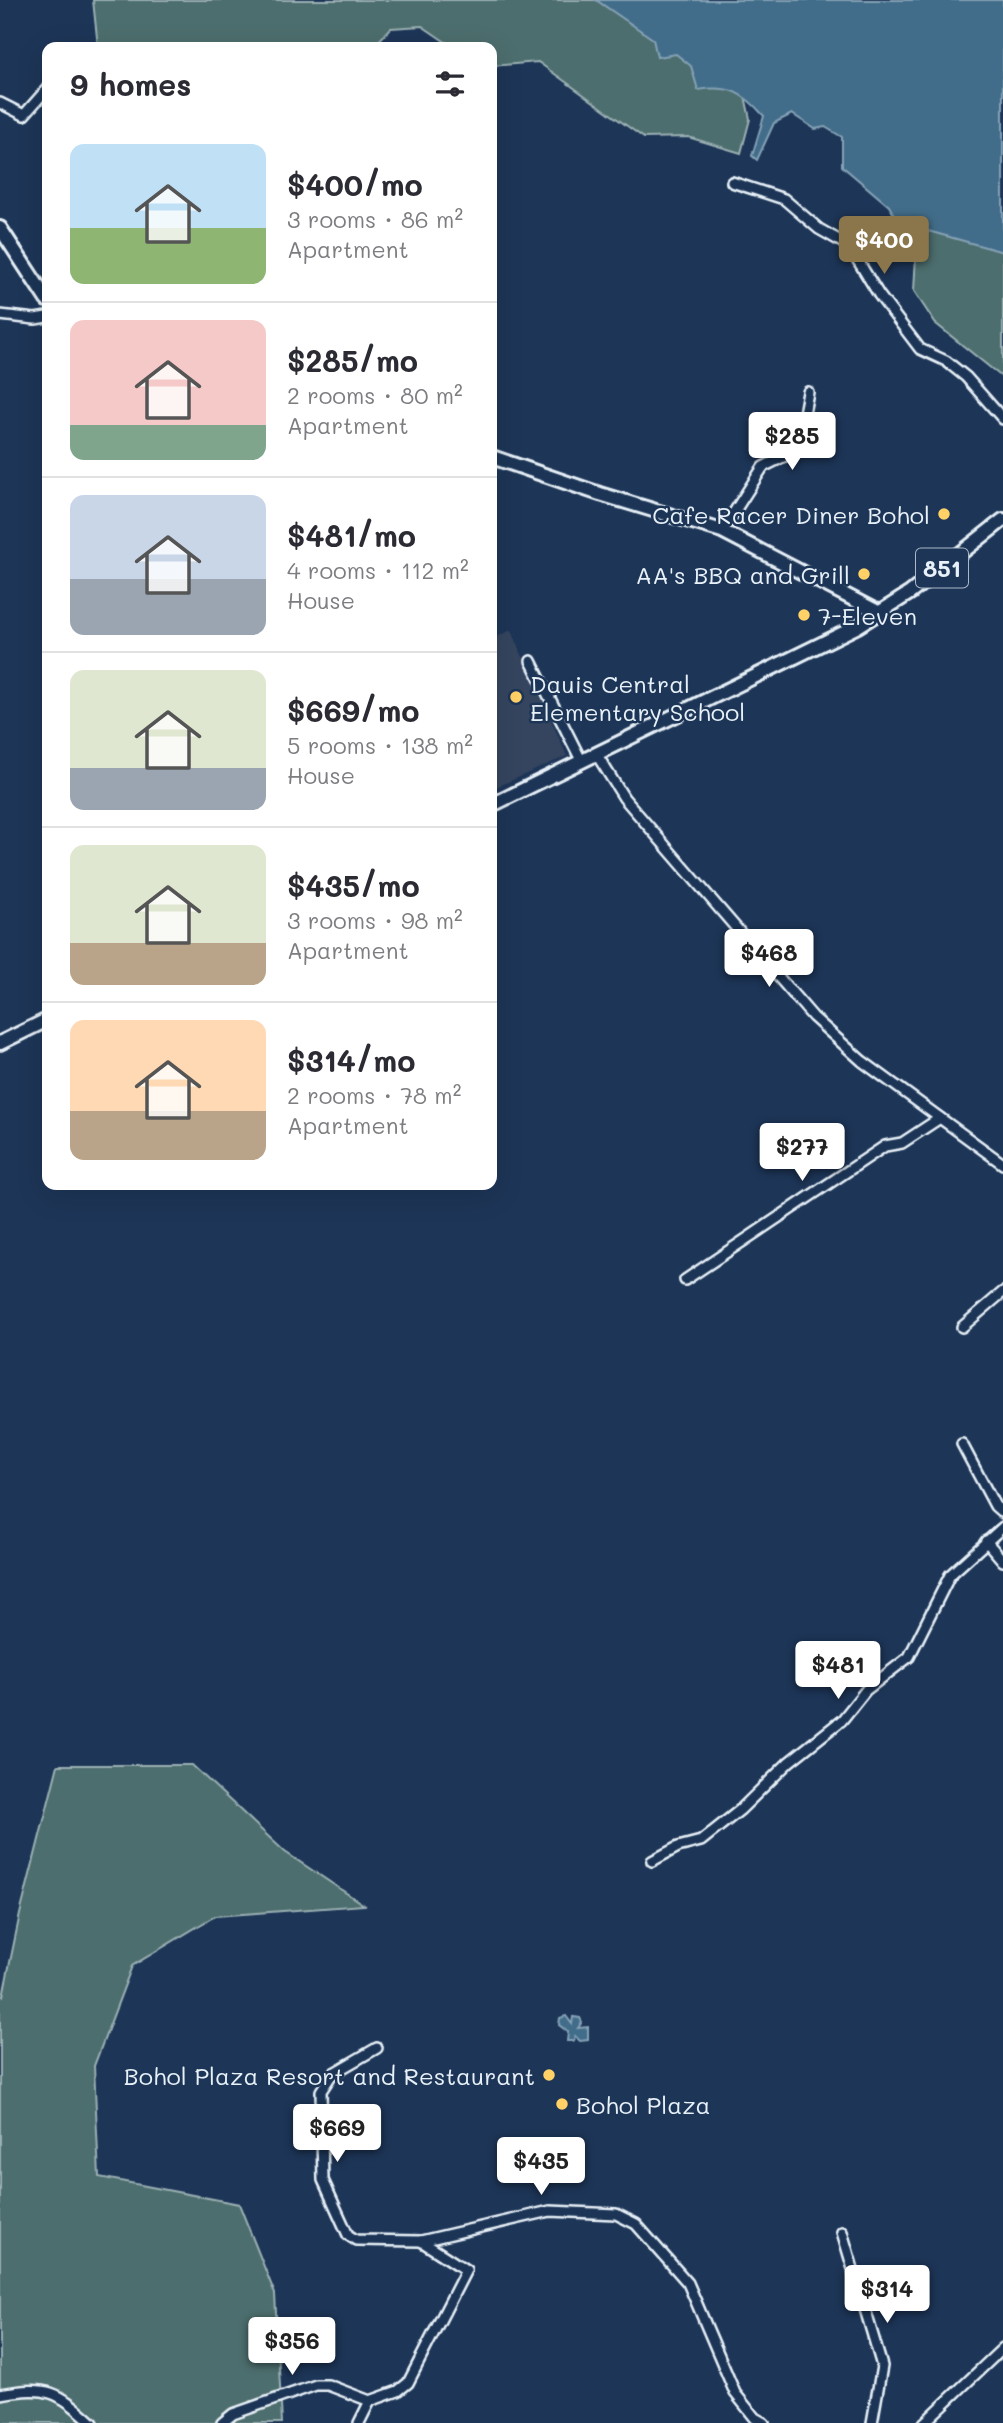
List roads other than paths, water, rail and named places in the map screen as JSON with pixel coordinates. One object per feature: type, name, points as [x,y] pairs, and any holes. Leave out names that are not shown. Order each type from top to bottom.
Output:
[{"type":"main road","points":[[0,228],[42,292]]},
{"type":"main road","points":[[497,459],[722,531],[878,612]]},
{"type":"main road","name":"851","points":[[497,804],[827,642],[909,593],[1003,520]]},
{"type":"main road","points":[[0,1043],[42,1022]]},
{"type":"street","points":[[0,103],[24,115],[42,95]]},
{"type":"street","points":[[732,182],[784,199],[819,229],[849,246],[879,295],[920,349],[946,361],[966,377],[1003,419]]},
{"type":"street","points":[[0,315],[42,318]]},
{"type":"street","points":[[722,531],[763,467],[805,446],[803,419],[808,392]]},
{"type":"street","points":[[531,661],[582,762]]},
{"type":"street","points":[[597,755],[624,798],[813,1017],[862,1061],[1003,1164]]},
{"type":"street","points":[[685,1280],[885,1146],[902,1143],[940,1118]]},
{"type":"street","points":[[962,1327],[1003,1292]]},
{"type":"street","points":[[962,1444],[995,1506],[1003,1513]]},
{"type":"street","points":[[652,1861],[678,1847],[701,1840],[740,1810],[789,1762],[842,1720],[866,1690],[909,1657],[950,1575],[1003,1527]]},
{"type":"street","points":[[986,1541],[1003,1561]]},
{"type":"street","points":[[377,2048],[332,2074],[321,2091],[323,2180],[348,2235],[356,2240],[421,2241],[550,2211],[616,2214],[636,2224],[688,2283],[735,2393],[755,2418],[764,2423]]},
{"type":"street","points":[[842,2232],[882,2367],[873,2423]]},
{"type":"street","points":[[222,2423],[233,2414],[316,2385],[328,2385],[370,2401],[398,2392],[408,2383],[466,2270],[421,2241]]},
{"type":"street","points":[[924,2423],[1003,2348]]},
{"type":"street","points":[[0,2394],[37,2388],[54,2393],[93,2423]]},
{"type":"street","points":[[359,2423],[370,2401]]},
{"type":"place","name":"Cafe Racer Diner Bohol","points":[[944,514]]},
{"type":"place","name":"AA's BBQ and Grill","points":[[864,574]]},
{"type":"place","name":"7-Eleven","points":[[804,615]]},
{"type":"place","name":"Dauis Central Elementary School","points":[[516,697]]},
{"type":"place","name":"Bohol Plaza Resort and Restaurant","points":[[549,2075]]},
{"type":"place","name":"Bohol Plaza","points":[[562,2104]]}]
